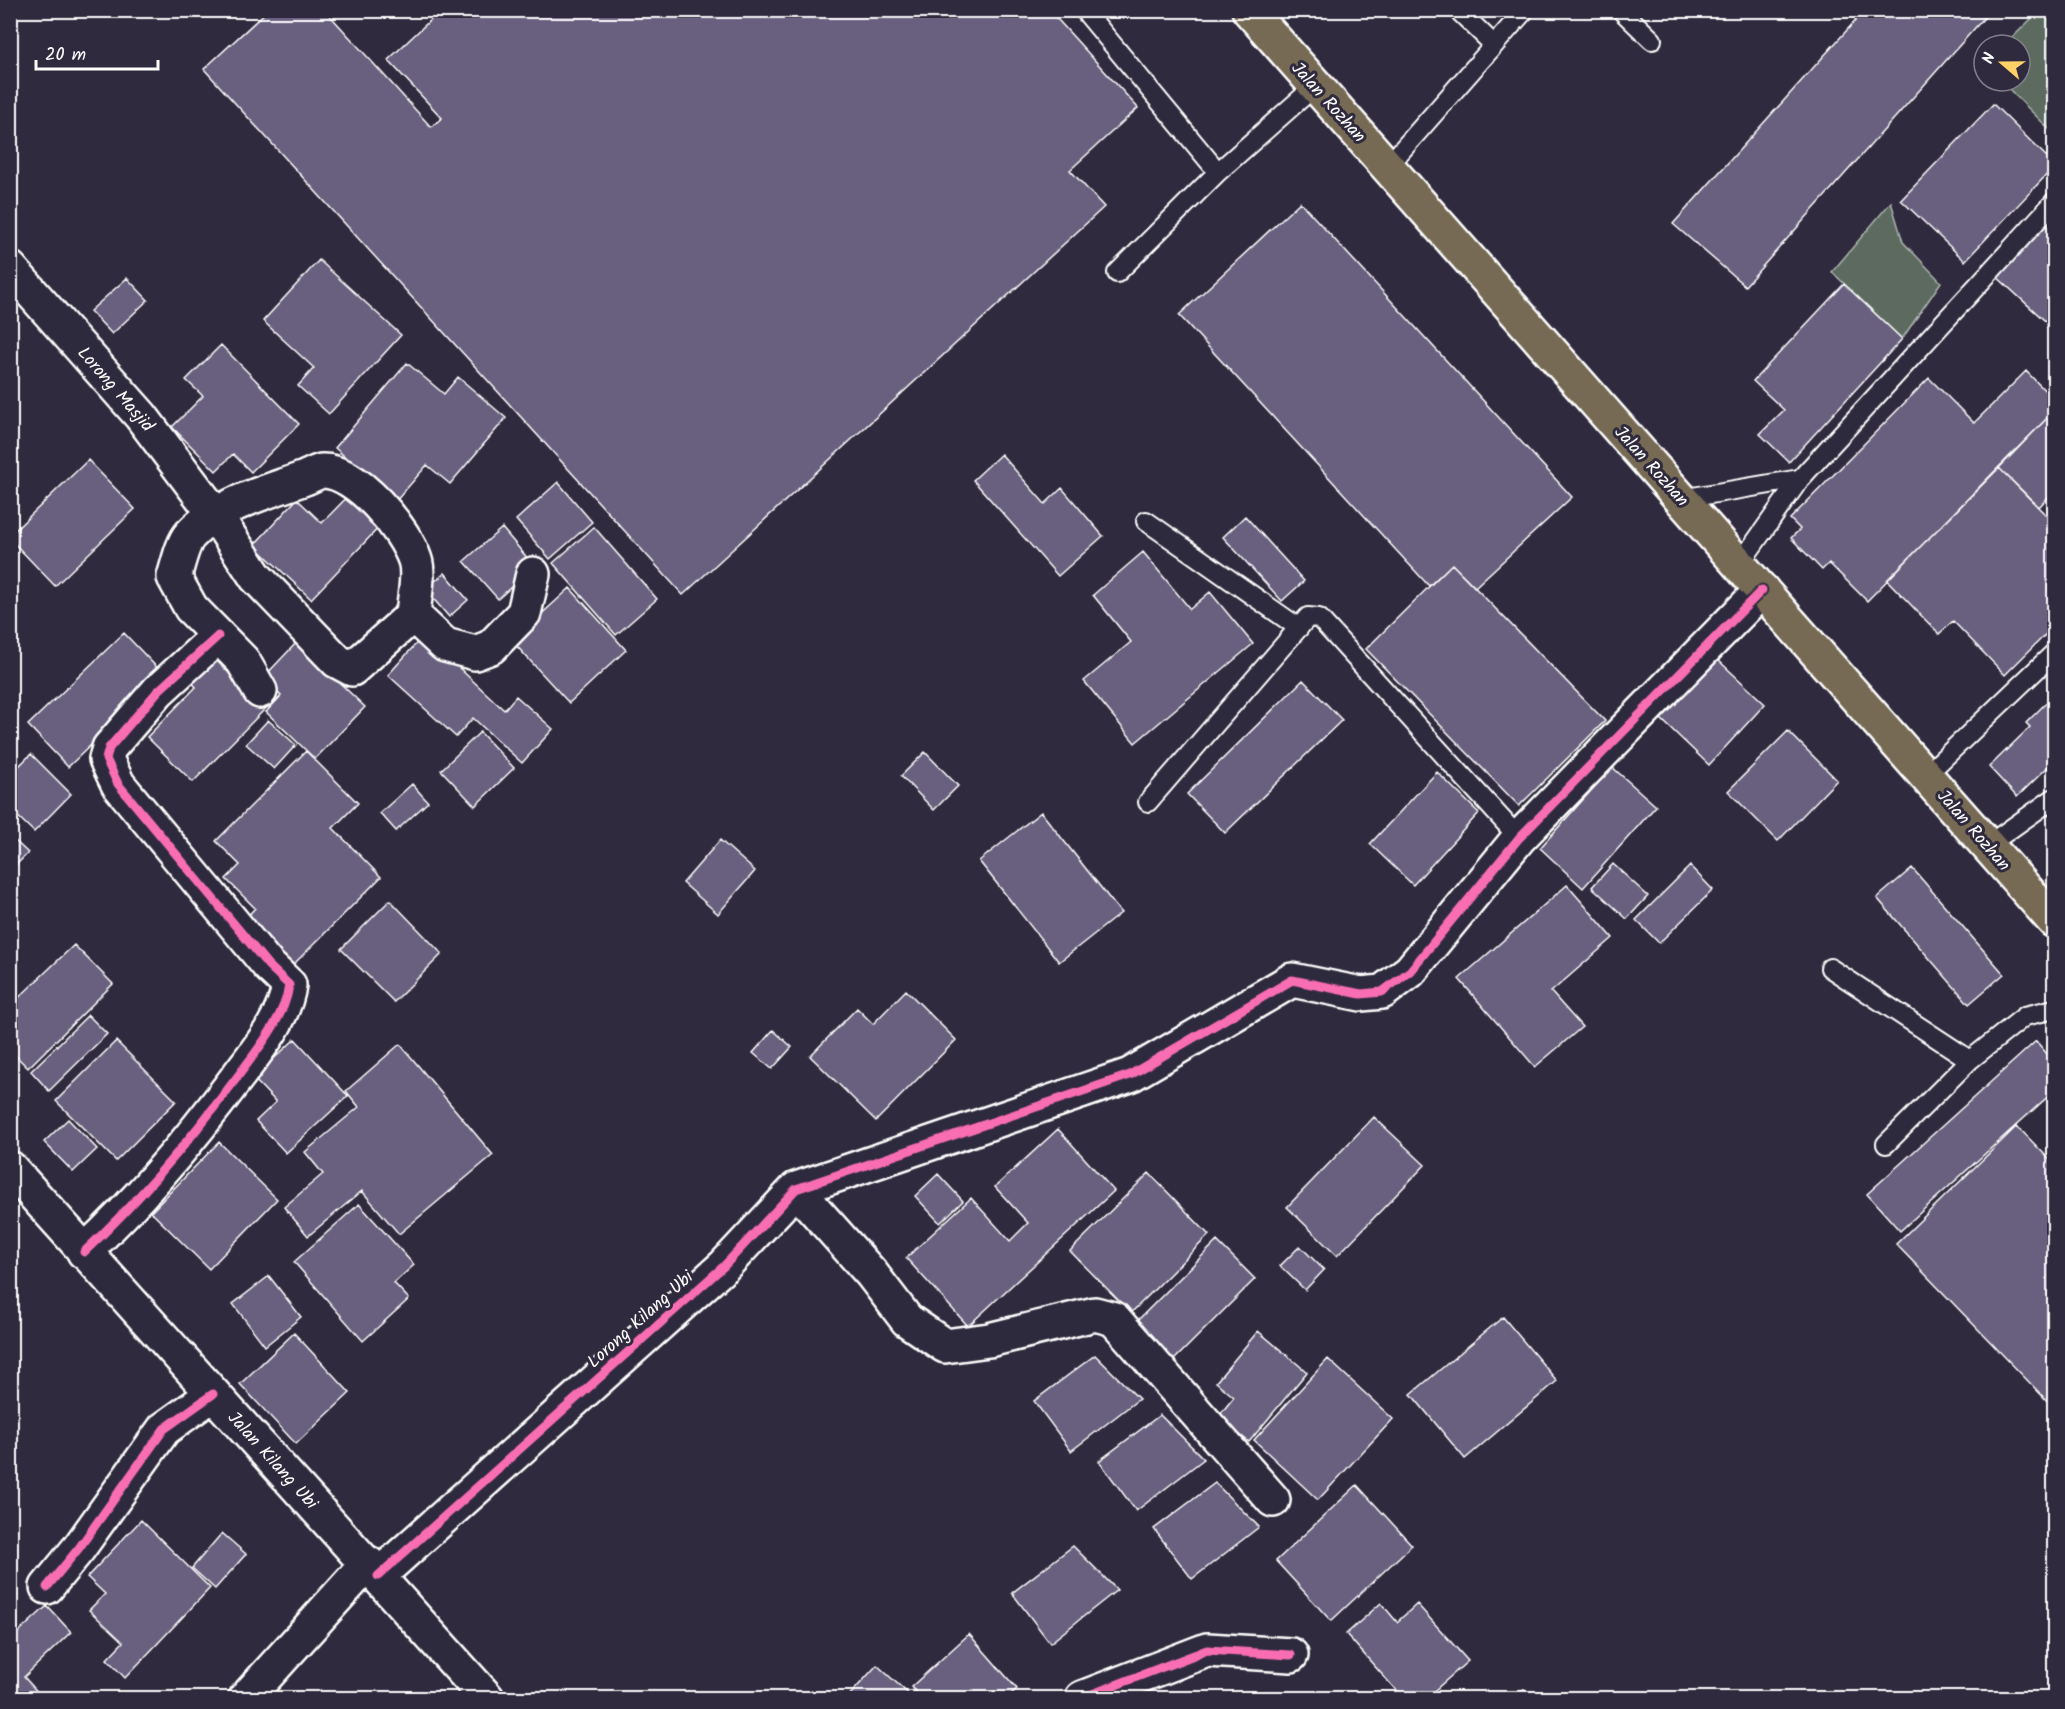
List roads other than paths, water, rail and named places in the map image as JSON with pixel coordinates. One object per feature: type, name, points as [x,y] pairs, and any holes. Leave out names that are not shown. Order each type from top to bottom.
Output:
[{"type":"main road","name":"Jalan Rozhan","points":[[1249,10],[2055,921]]},
{"type":"street","name":"Lorong Masjid","points":[[10,268],[141,416],[216,516],[256,577],[307,632],[344,665],[352,669],[412,615]]},
{"type":"street","points":[[260,691],[243,661],[191,608],[174,578],[189,536],[216,516],[252,497],[322,471],[340,475],[392,518],[406,539],[416,563],[412,615],[445,645],[475,653],[491,647],[524,613],[533,574]]},
{"type":"street","name":"Lorong Kilang Ubi","points":[[246,1698],[373,1570],[724,1266],[796,1190],[1130,1075],[1292,980],[1361,994],[1382,992],[1410,971],[1519,838],[1762,590]]},
{"type":"street","points":[[84,1252],[130,1209],[194,1136],[261,1044],[287,999],[289,985],[268,965],[118,784],[106,759],[109,748],[158,691],[218,636]]},
{"type":"street","name":"Jalan Kilang Ubi","points":[[10,1168],[487,1698]]},
{"type":"street","points":[[796,1190],[871,1273],[907,1320],[945,1346],[989,1340],[1095,1314],[1114,1319],[1274,1500]]},
{"type":"street","points":[[47,1587],[79,1548],[164,1430],[213,1394]]},
{"type":"street","points":[[1082,1698],[1207,1650],[1291,1655]]},
{"type":"lane","points":[[1084,10],[1218,172]]},
{"type":"lane","points":[[1458,10],[1494,45]]},
{"type":"lane","points":[[1387,167],[1525,10]]},
{"type":"lane","points":[[1621,10],[1652,40]]},
{"type":"lane","points":[[1117,273],[1218,172],[1315,86]]},
{"type":"lane","points":[[1739,565],[1800,478],[2055,202]]},
{"type":"lane","points":[[1681,499],[1800,478]]},
{"type":"lane","points":[[1146,521],[1299,628]]},
{"type":"lane","points":[[1148,802],[1308,617],[1319,618],[1519,838]]},
{"type":"lane","points":[[1926,775],[2055,653]]},
{"type":"lane","points":[[1988,845],[2055,798]]},
{"type":"lane","points":[[1830,968],[1970,1060]]},
{"type":"lane","points":[[1886,1144],[1970,1060],[2025,1016],[2055,1009]]}]
